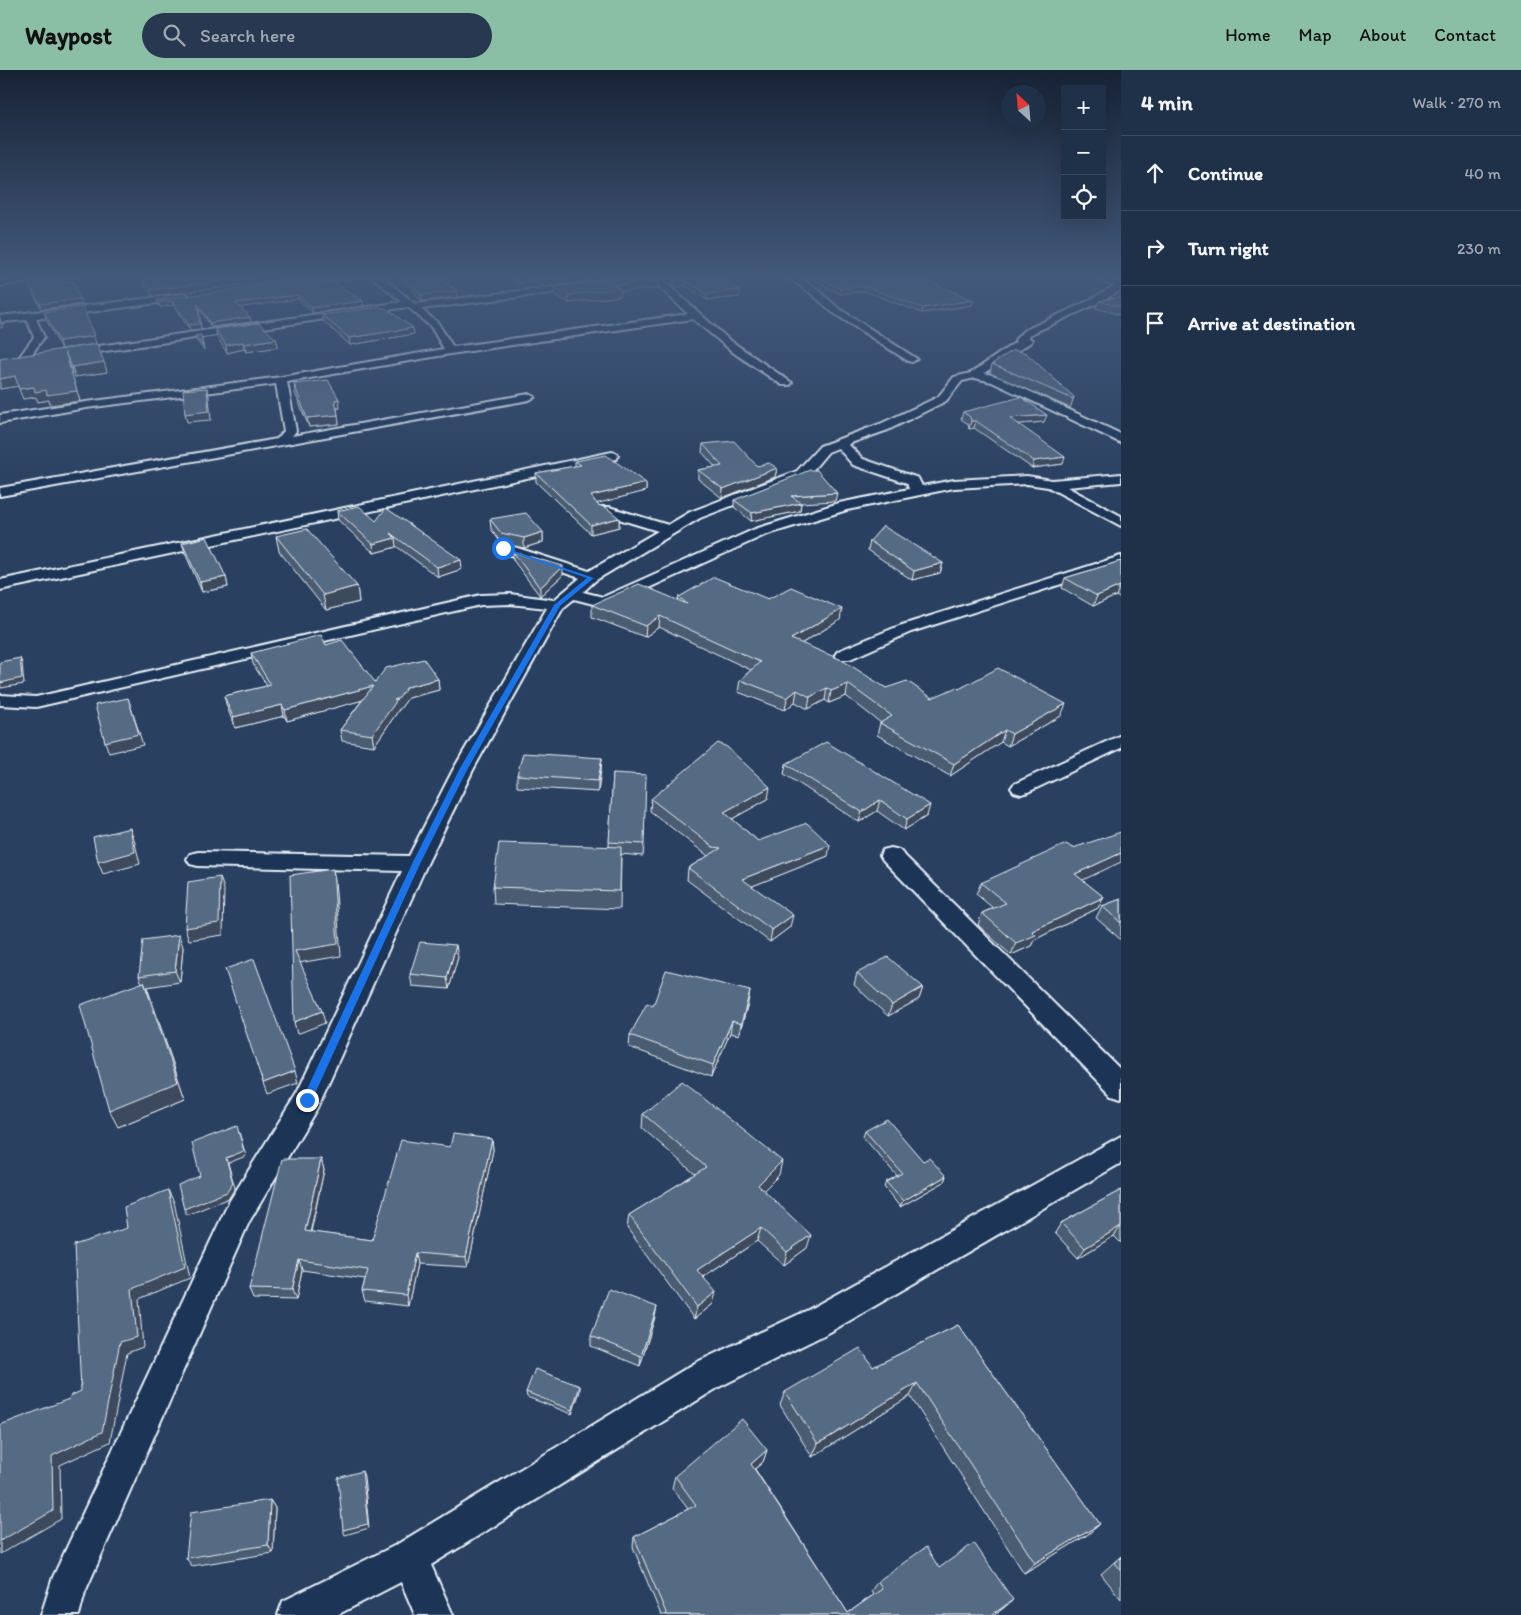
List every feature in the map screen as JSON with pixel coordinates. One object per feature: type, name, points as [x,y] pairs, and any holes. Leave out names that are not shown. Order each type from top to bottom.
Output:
[{"type":"street","points":[[30,347],[19,360],[42,357]]},
{"type":"street","points":[[62,354],[112,347]]},
{"type":"street","points":[[0,419],[95,404],[280,380],[471,347]]},
{"type":"street","points":[[735,347],[786,383]]},
{"type":"street","points":[[893,347],[912,359]]},
{"type":"street","points":[[975,375],[1013,347]]},
{"type":"street","points":[[60,1615],[66,1590],[239,1212],[307,1100],[416,864],[463,770],[565,599],[591,578],[695,515],[802,474],[824,449],[884,427],[942,399],[958,379],[975,375],[996,379],[1121,439]]},
{"type":"street","points":[[280,380],[290,431],[281,442]]},
{"type":"street","points":[[0,492],[529,397]]},
{"type":"street","points":[[841,444],[858,462],[913,481],[917,492]]},
{"type":"street","points":[[0,585],[612,456]]},
{"type":"street","points":[[0,700],[36,702],[481,600],[509,598],[605,602],[711,553],[797,519],[844,506],[954,484],[1027,480],[1052,484],[1121,478]]},
{"type":"street","points":[[1052,484],[1121,522]]},
{"type":"street","points":[[604,510],[670,530]]},
{"type":"street","points":[[503,548],[591,578]]},
{"type":"street","points":[[844,656],[905,629],[1121,560]]},
{"type":"street","points":[[1021,788],[1121,741]]},
{"type":"street","points":[[891,855],[1121,1087]]},
{"type":"street","points":[[198,859],[416,864]]},
{"type":"street","points":[[297,1615],[409,1558],[707,1374],[819,1321],[1119,1154]]},
{"type":"street","points":[[409,1558],[434,1615]]},
{"type":"building","points":[[77,347],[98,347],[104,362],[72,367],[65,352],[77,391],[47,395],[46,390],[35,392],[34,387],[19,389],[15,376],[0,379],[0,359]]},
{"type":"building","points":[[1013,350],[1026,353],[1074,397],[1073,399],[992,364]]},
{"type":"building","points":[[328,380],[339,399],[335,400],[338,415],[307,418],[294,384]]},
{"type":"building","points":[[207,388],[209,411],[185,414],[183,390]]},
{"type":"building","points":[[1021,397],[1047,415],[1010,418],[1065,457],[1034,461],[976,421],[971,421],[970,417],[963,412]]},
{"type":"building","points":[[734,441],[757,466],[769,463],[777,468],[723,489],[698,470],[722,466],[703,444]]},
{"type":"building","points":[[606,455],[646,483],[591,496],[598,505],[607,508],[619,518],[591,525],[536,473],[581,465],[575,461]]},
{"type":"building","points":[[810,470],[817,470],[837,493],[791,496],[801,503],[752,513],[734,500]]},
{"type":"building","points":[[359,506],[376,521],[386,508],[461,560],[437,567],[390,533],[395,538],[373,544],[337,511]]},
{"type":"building","points":[[526,513],[543,532],[524,538],[501,533],[490,519]]},
{"type":"building","points":[[883,526],[943,563],[914,571],[870,541]]},
{"type":"building","points":[[307,529],[357,586],[323,595],[276,536]]},
{"type":"building","points":[[207,537],[226,577],[200,582],[182,543]]},
{"type":"building","points":[[513,552],[563,566],[540,588]]},
{"type":"building","points":[[1121,561],[1121,587],[1097,596],[1065,578]]},
{"type":"building","points":[[714,577],[768,599],[791,587],[842,609],[791,639],[842,660],[886,688],[907,681],[932,698],[957,687],[959,689],[998,668],[1066,704],[1012,734],[1005,730],[954,764],[880,723],[892,716],[848,684],[831,691],[827,688],[810,697],[797,690],[787,698],[740,680],[760,662],[660,616],[646,626],[592,605],[639,584],[687,604],[679,597]]},
{"type":"building","points":[[321,635],[326,645],[342,640],[375,682],[386,668],[424,659],[438,679],[407,687],[399,698],[394,700],[397,700],[372,735],[340,730],[373,686],[285,710],[282,705],[233,717],[224,696],[271,685],[251,653]]},
{"type":"building","points":[[20,658],[22,678],[0,683],[0,662]]},
{"type":"building","points":[[128,698],[139,734],[105,742],[95,705]]},
{"type":"building","points":[[826,742],[930,805],[907,819],[880,800],[862,812],[786,764]]},
{"type":"building","points":[[718,743],[727,747],[770,787],[724,812],[758,841],[807,823],[830,845],[742,879],[793,915],[772,930],[688,868],[721,848],[713,847],[651,799]]},
{"type":"building","points":[[523,753],[602,758],[598,781],[517,775]]},
{"type":"building","points":[[613,773],[646,775],[644,844],[609,842]]},
{"type":"building","points":[[130,828],[135,852],[98,862],[93,837]]},
{"type":"building","points":[[1121,832],[1121,853],[1075,874],[1104,897],[1032,931],[1036,935],[1016,943],[982,913],[1006,903],[981,883],[1066,844],[1073,848]]},
{"type":"building","points":[[499,843],[621,847],[620,891],[493,887]]},
{"type":"building","points":[[333,869],[338,944],[295,951],[322,1011],[294,1022],[290,875]]},
{"type":"building","points":[[220,877],[219,923],[185,928],[188,882]]},
{"type":"building","points":[[1121,899],[1121,923],[1102,906]]},
{"type":"building","points":[[179,935],[175,971],[139,976],[143,940]]},
{"type":"building","points":[[420,942],[456,945],[447,978],[410,974]]},
{"type":"building","points":[[888,957],[923,987],[892,1005],[857,973]]},
{"type":"building","points":[[254,959],[295,1071],[263,1083],[225,969]]},
{"type":"building","points":[[666,970],[750,991],[741,1024],[732,1021],[713,1065],[630,1035],[647,1003],[653,1006]]},
{"type":"building","points":[[144,982],[178,1082],[109,1110],[80,1005]]},
{"type":"building","points":[[682,1081],[782,1161],[758,1185],[811,1235],[787,1252],[761,1228],[697,1270],[716,1292],[697,1307],[629,1215],[706,1167],[643,1114]]},
{"type":"building","points":[[887,1119],[923,1161],[929,1158],[946,1176],[903,1201],[886,1182],[902,1173],[865,1131]]},
{"type":"building","points":[[237,1126],[244,1151],[226,1158],[233,1183],[227,1192],[184,1209],[178,1185],[200,1176],[192,1143]]},
{"type":"building","points":[[453,1134],[492,1139],[466,1257],[415,1253],[406,1295],[362,1291],[368,1270],[299,1260],[292,1290],[249,1289],[282,1159],[321,1159],[305,1231],[372,1240],[401,1140],[450,1147]]},
{"type":"building","points":[[168,1190],[185,1267],[132,1289],[137,1337],[120,1342],[102,1432],[52,1456],[53,1511],[0,1541],[0,1425],[69,1399],[70,1396],[81,1391],[74,1245],[127,1228],[124,1207]]},
{"type":"building","points":[[1121,1190],[1121,1226],[1085,1248],[1061,1223]]},
{"type":"building","points":[[609,1289],[657,1307],[641,1356],[591,1336]]},
{"type":"building","points":[[958,1325],[1100,1524],[1035,1563],[917,1383],[818,1444],[785,1392],[860,1348],[873,1367]]},
{"type":"building","points":[[535,1369],[580,1386],[572,1410],[526,1392]]},
{"type":"building","points":[[742,1419],[767,1450],[751,1464],[848,1613],[882,1589],[878,1581],[926,1547],[939,1568],[974,1543],[1013,1600],[992,1615],[667,1615],[634,1537],[696,1505],[675,1476]]},
{"type":"building","points":[[362,1471],[368,1524],[343,1530],[338,1478]]},
{"type":"building","points":[[270,1500],[268,1545],[186,1558],[191,1512]]},
{"type":"building","points":[[1121,1557],[1121,1570],[1115,1563]]},
{"type":"route","points":[[307,1100],[416,864],[463,770],[558,605],[591,578],[503,548]]}]
